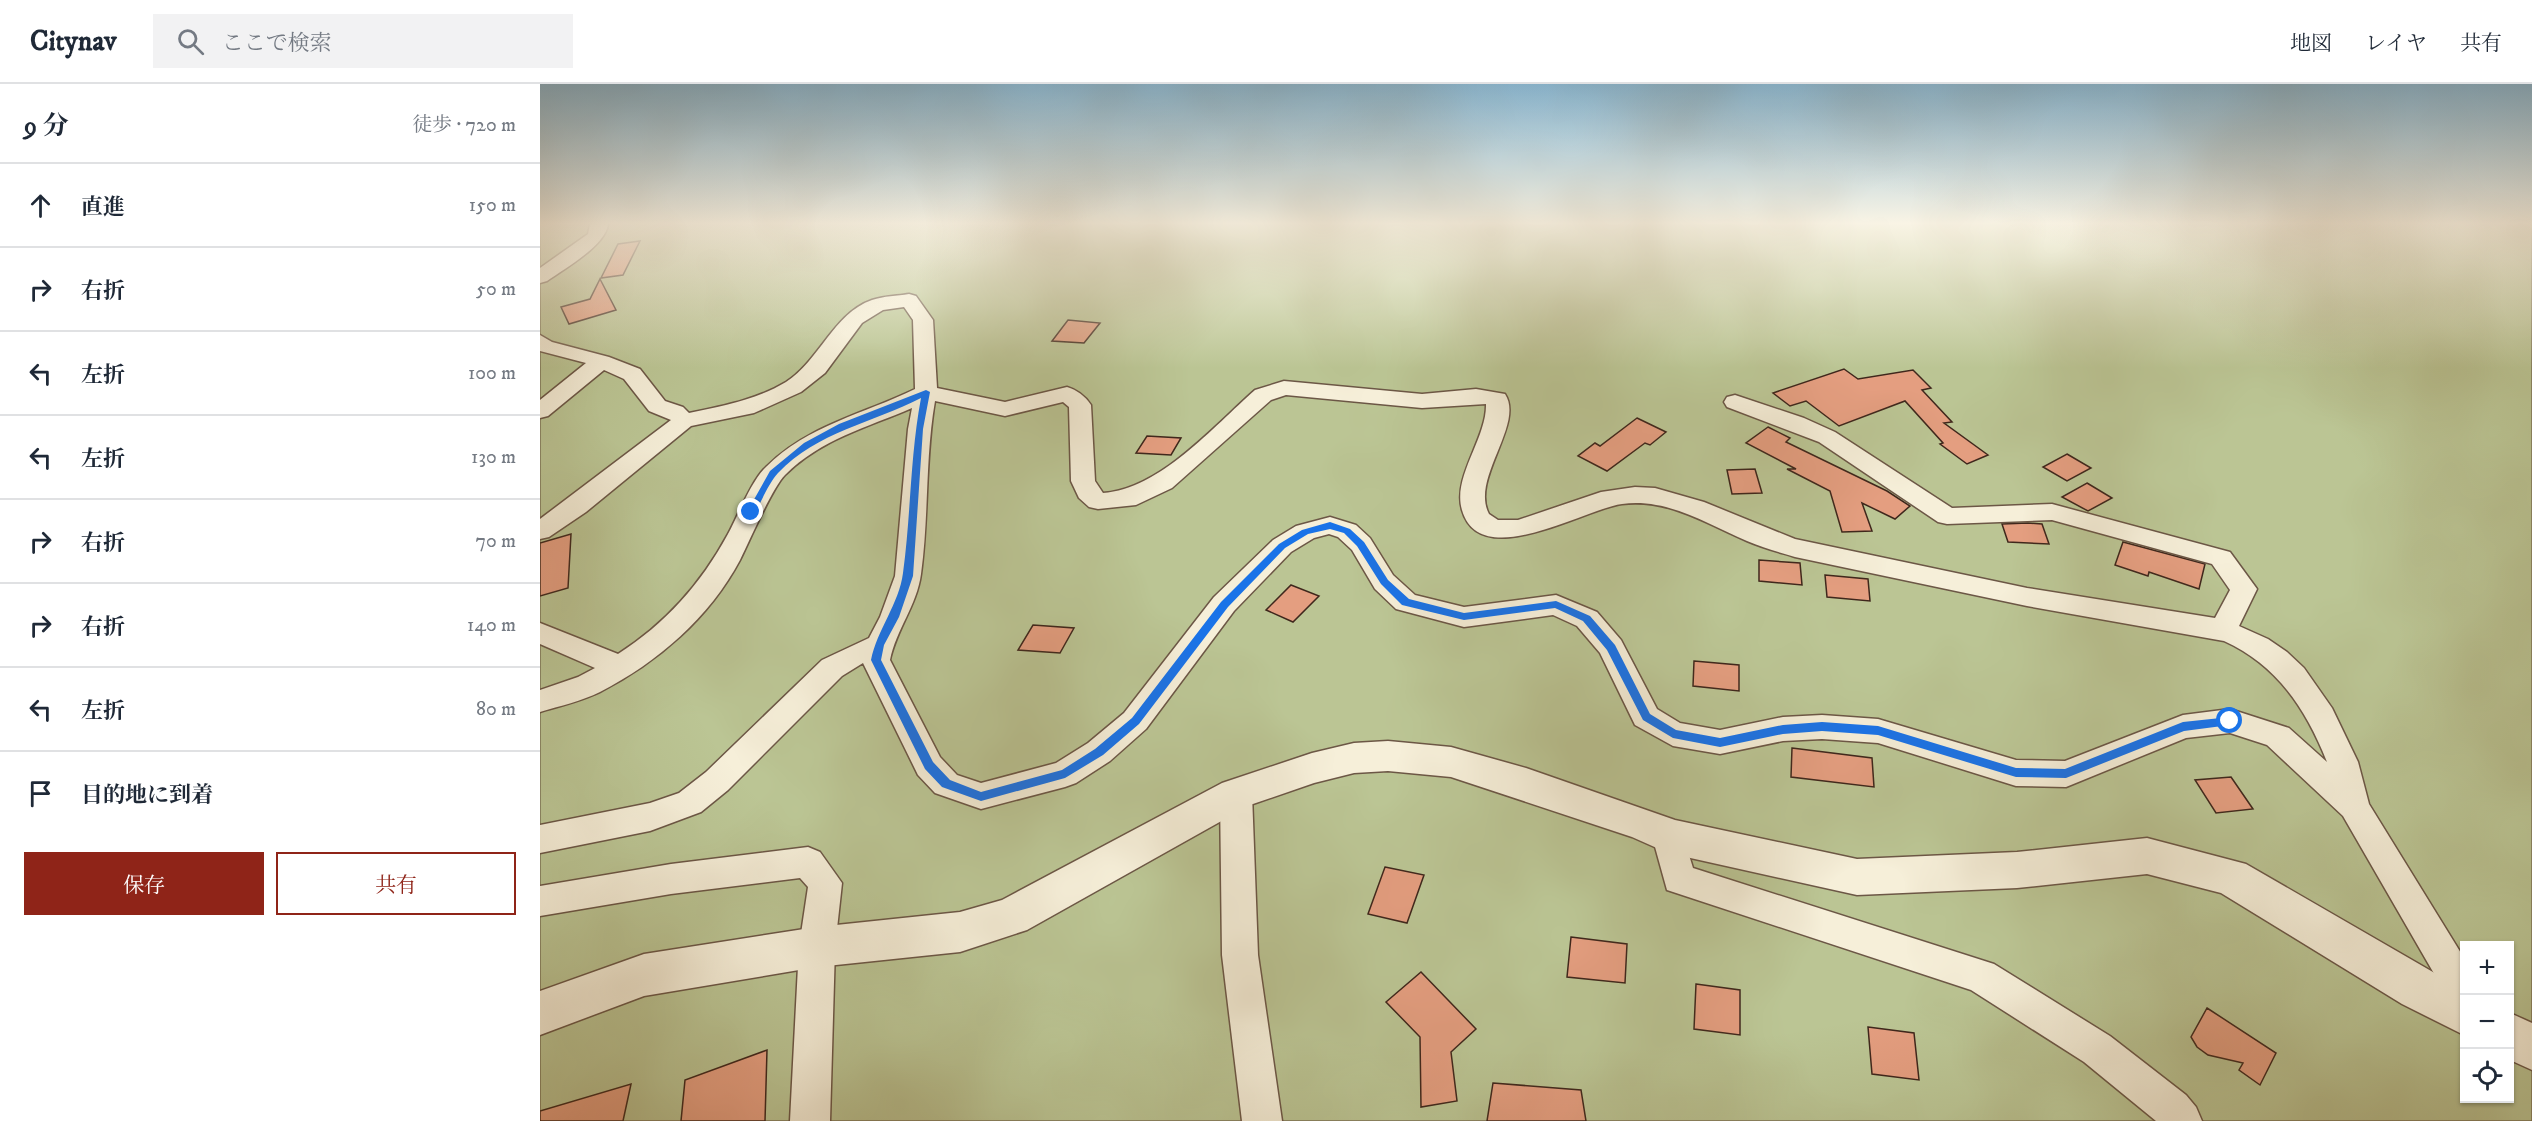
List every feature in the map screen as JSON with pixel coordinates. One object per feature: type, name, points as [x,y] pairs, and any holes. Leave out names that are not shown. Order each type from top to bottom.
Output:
[{"type":"street","points":[[540,531],[577,506],[684,421],[746,408],[793,387],[817,368],[855,319],[877,305],[896,300],[909,300],[923,320],[926,392],[919,429],[908,576],[894,617],[879,645],[876,660],[929,765],[946,784],[981,796],[1065,774],[1099,752],[1136,721],[1224,604],[1282,546],[1305,532],[1330,525],[1347,531],[1361,544],[1384,582],[1406,602],[1464,617],[1556,604],[1587,619],[1611,647],[1646,717],[1673,734],[1720,742],[1783,729],[1822,727],[1878,731],[2016,773],[2066,774],[2183,727],[2230,721],[2278,736],[2354,807],[2460,985]]},
{"type":"street","points":[[540,341],[545,346],[602,361],[632,374],[657,406],[675,412],[684,421]]},
{"type":"street","points":[[540,362],[570,354]]},
{"type":"street","points":[[540,411],[602,361]]},
{"type":"street","points":[[540,701],[588,685],[620,667],[654,645],[689,612],[726,562],[773,473],[807,445],[842,426],[902,404],[926,392],[1005,409],[1067,394],[1080,405],[1083,481],[1088,493],[1098,501],[1127,499],[1163,483],[1263,395],[1284,388],[1422,401],[1476,396],[1497,399],[1497,417],[1474,484],[1473,507],[1479,518],[1492,528],[1513,529],[1532,526],[1592,503],[1624,497],[1665,497],[1777,544],[2028,597],[2223,628],[2259,646],[2286,666],[2315,704],[2349,778],[2354,807]]},
{"type":"street","points":[[1736,402],[1796,423],[1827,437],[1947,516],[2052,512],[2221,558],[2244,589],[2223,628]]},
{"type":"street","points":[[540,633],[620,667]]},
{"type":"street","points":[[540,839],[650,817],[690,803],[717,781],[832,668],[854,655],[879,645]]},
{"type":"street","points":[[540,1013],[644,975],[817,947],[960,932],[1012,916],[1236,794],[1312,768],[1354,758],[1409,758],[1451,762],[1526,784],[1646,825],[1668,836],[1857,877],[2017,870],[2147,856],[2231,877],[2418,989],[2460,1011]]},
{"type":"street","points":[[1236,794],[1240,955],[1262,1121]]},
{"type":"street","points":[[1668,836],[1679,879],[1981,976],[2097,1049],[2172,1109],[2182,1121]]},
{"type":"street","points":[[540,901],[671,879],[808,862],[825,883],[817,947],[810,1121]]},
{"type":"street","points":[[2514,1038],[2532,1047]]},
{"type":"green space","points":[[540,271],[2532,271],[2532,1121],[540,1121]]},
{"type":"building","points":[[604,271],[625,271],[623,275],[601,278]]},
{"type":"building","points":[[600,279],[616,310],[569,324],[561,307],[590,299]]},
{"type":"building","points":[[1068,320],[1100,323],[1084,343],[1052,341]]},
{"type":"building","points":[[1844,369],[1858,379],[1913,370],[1931,388],[1922,390],[1952,422],[1944,423],[1988,455],[1967,464],[1940,444],[1943,443],[1905,401],[1839,426],[1806,401],[1790,406],[1773,393]]},
{"type":"building","points":[[1637,418],[1666,432],[1650,445],[1645,443],[1607,471],[1578,456],[1595,443],[1600,446]]},
{"type":"building","points":[[1768,427],[1790,438],[1786,442],[1887,491],[1910,506],[1895,519],[1862,503],[1872,531],[1842,532],[1830,491],[1787,469],[1796,469],[1746,443]]},
{"type":"building","points":[[1147,436],[1181,438],[1171,455],[1136,453]]},
{"type":"building","points":[[2067,454],[2091,468],[2067,481],[2043,467]]},
{"type":"building","points":[[1755,469],[1762,493],[1732,494],[1727,470]]},
{"type":"building","points":[[2087,483],[2112,498],[2088,511],[2062,497]]},
{"type":"building","points":[[2002,524],[2042,524],[2049,544],[2008,542]]},
{"type":"building","points":[[571,534],[568,588],[540,596],[540,543]]},
{"type":"building","points":[[2123,542],[2205,564],[2199,589],[2149,572],[2148,576],[2115,565]]},
{"type":"building","points":[[1759,560],[1800,563],[1802,585],[1759,581]]},
{"type":"building","points":[[1825,575],[1868,579],[1870,601],[1827,597]]},
{"type":"building","points":[[1291,585],[1319,596],[1293,622],[1266,610]]},
{"type":"building","points":[[1033,625],[1074,628],[1060,653],[1018,650]]},
{"type":"building","points":[[1694,661],[1739,665],[1739,691],[1693,686]]},
{"type":"building","points":[[1792,748],[1872,758],[1874,787],[1791,777]]},
{"type":"building","points":[[2231,777],[2253,809],[2216,813],[2195,780]]},
{"type":"building","points":[[1385,867],[1424,875],[1407,923],[1368,914]]},
{"type":"building","points":[[1571,937],[1627,944],[1625,983],[1567,977]]},
{"type":"building","points":[[1421,972],[1476,1029],[1451,1052],[1457,1101],[1421,1107],[1420,1037],[1386,1002]]},
{"type":"building","points":[[1696,984],[1740,990],[1740,1035],[1694,1029]]},
{"type":"building","points":[[2207,1008],[2276,1053],[2260,1085],[2239,1070],[2243,1063],[2208,1055],[2197,1047],[2191,1037]]},
{"type":"building","points":[[1868,1027],[1914,1033],[1919,1080],[1872,1074]]},
{"type":"building","points":[[767,1050],[765,1121],[681,1121],[685,1080]]},
{"type":"building","points":[[1493,1083],[1581,1090],[1586,1121],[1487,1121]]},
{"type":"building","points":[[631,1084],[623,1121],[540,1121],[540,1111]]},
{"type":"route","points":[[751,512],[773,473],[807,445],[842,426],[902,404],[926,392],[919,429],[908,576],[894,617],[879,645],[876,660],[929,765],[946,784],[981,796],[1065,774],[1099,752],[1136,721],[1174,667],[1224,604],[1282,546],[1305,532],[1330,525],[1347,531],[1361,544],[1384,582],[1406,602],[1464,617],[1556,604],[1587,619],[1611,647],[1646,717],[1673,734],[1720,742],[1783,729],[1822,727],[1878,731],[2016,773],[2066,774],[2183,727],[2230,721]]}]
